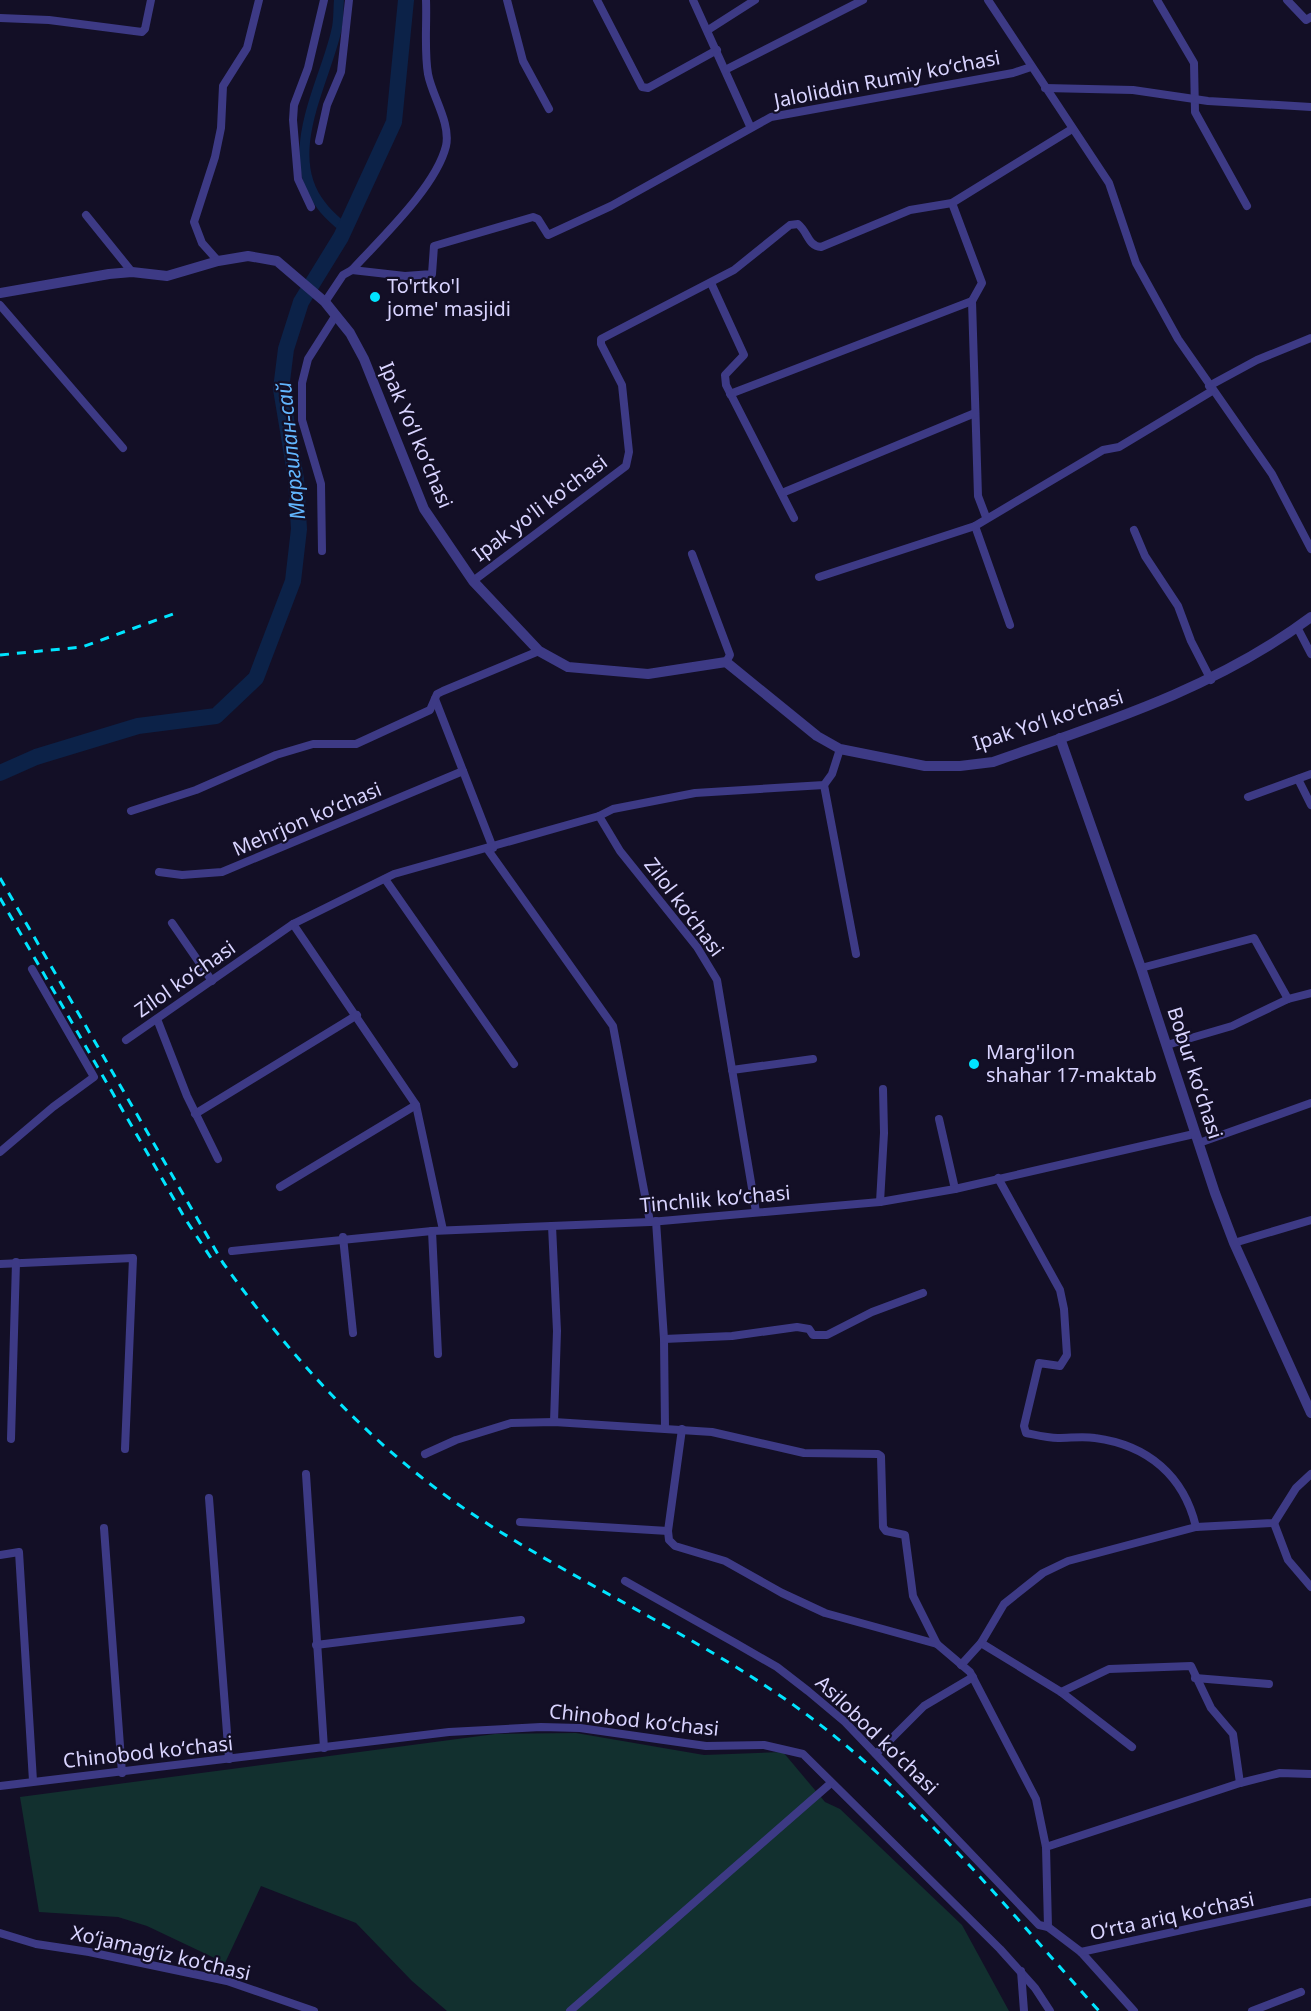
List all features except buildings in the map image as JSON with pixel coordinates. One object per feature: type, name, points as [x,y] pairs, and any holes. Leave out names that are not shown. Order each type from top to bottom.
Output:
[{"type":"street","points":[[0,18],[49,20],[142,32],[147,22],[151,0]]},
{"type":"street","points":[[0,293],[132,272],[167,276],[218,261],[202,243],[194,222],[217,147],[223,86],[247,48],[259,0]]},
{"type":"street","points":[[311,207],[298,179],[292,120],[294,105],[308,68],[324,0]]},
{"type":"street","points":[[319,141],[327,105],[341,72],[349,0]]},
{"type":"street","points":[[325,302],[343,275],[352,270],[415,200],[446,145],[446,132],[428,74],[426,0]]},
{"type":"street","points":[[507,0],[523,61],[549,109]]},
{"type":"street","points":[[597,0],[642,87],[648,88],[717,50]]},
{"type":"street","points":[[693,0],[750,126]]},
{"type":"street","points":[[708,30],[756,0]]},
{"type":"street","points":[[725,70],[863,0]]},
{"type":"street","name":"Jaloliddin Rumiy koʻchasi","points":[[988,0],[1109,183],[1136,263],[1178,339],[1272,474],[1311,549]]},
{"type":"street","points":[[1157,0],[1194,63],[1196,112],[1247,206]]},
{"type":"street","points":[[1287,0],[1306,20],[1311,17]]},
{"type":"street","name":"Jaloliddin Rumiy koʻchasi","points":[[352,270],[405,276],[432,274],[434,246],[533,217],[538,219],[549,235],[611,206],[750,126],[771,117],[1013,73],[1031,67]]},
{"type":"street","points":[[1045,88],[1133,90],[1194,98],[1311,107]]},
{"type":"street","points":[[794,518],[726,385],[725,375],[744,356],[711,283],[734,270],[790,225],[798,224],[806,230],[809,242],[815,247],[821,247],[910,210],[952,203],[1072,129]]},
{"type":"street","points":[[952,203],[982,283],[972,301],[978,496],[986,518]]},
{"type":"street","points":[[86,215],[132,272]]},
{"type":"street","name":"Ipak Yoʻl koʻchasi","points":[[218,261],[248,256],[277,261],[325,302],[364,359],[424,508],[473,581],[539,651],[568,667],[648,674],[726,662],[818,736],[840,749],[925,766],[960,766],[993,762],[1211,680],[1245,662],[1311,617]]},
{"type":"street","name":"Ipak yo'li ko'chasi","points":[[473,581],[626,466],[630,452],[622,385],[601,345],[601,339],[711,283]]},
{"type":"street","points":[[730,394],[972,301]]},
{"type":"street","points":[[0,305],[123,448]]},
{"type":"street","points":[[322,551],[321,484],[302,420],[302,383],[308,359],[336,315]]},
{"type":"street","points":[[819,577],[975,526],[1103,450],[1119,447],[1257,360],[1311,338]]},
{"type":"street","points":[[782,493],[975,413]]},
{"type":"street","points":[[975,526],[1010,625]]},
{"type":"street","points":[[1134,530],[1145,556],[1178,606],[1191,641],[1211,680]]},
{"type":"street","points":[[692,554],[730,655],[726,662]]},
{"type":"street","points":[[1297,627],[1311,654]]},
{"type":"street","points":[[131,811],[196,790],[276,755],[314,744],[356,744],[430,710],[435,699],[443,691],[539,651]]},
{"type":"street","points":[[435,699],[490,849],[613,1026],[653,1221],[664,1339],[665,1428]]},
{"type":"street","name":"Bobur koʻchasi","points":[[1060,738],[1234,1243],[1311,1413]]},
{"type":"street","points":[[840,749],[831,774],[824,785],[856,954]]},
{"type":"street","name":"Mehrjon koʻchasi","points":[[159,872],[182,875],[222,872],[463,771]]},
{"type":"street","points":[[1248,797],[1311,774]]},
{"type":"street","points":[[1298,779],[1311,805]]},
{"type":"street","points":[[599,816],[613,809],[695,793],[824,785]]},
{"type":"street","name":"Zilol ko‘chasi","points":[[126,1040],[293,924],[394,874],[490,849],[599,816],[620,851],[697,947],[717,980],[756,1212]]},
{"type":"street","points":[[385,879],[514,1064]]},
{"type":"street","points":[[172,923],[212,981]]},
{"type":"street","points":[[293,924],[334,988],[357,1015],[416,1105],[443,1230]]},
{"type":"street","points":[[1141,968],[1254,938],[1288,999]]},
{"type":"street","points":[[0,1152],[53,1107],[94,1077],[32,969]]},
{"type":"street","points":[[1167,1045],[1232,1026],[1288,999],[1311,993]]},
{"type":"street","points":[[195,1114],[357,1015]]},
{"type":"street","points":[[157,1019],[195,1114],[218,1159]]},
{"type":"street","points":[[732,1070],[813,1059]]},
{"type":"street","points":[[880,1202],[884,1132],[883,1089]]},
{"type":"street","name":"Tinchlik koʻchasi","points":[[232,1251],[343,1238],[443,1230],[653,1221],[880,1202],[955,1189],[998,1178],[1197,1138],[1311,1103]]},
{"type":"street","points":[[280,1187],[416,1105]]},
{"type":"street","points":[[939,1119],[955,1189]]},
{"type":"street","points":[[998,1178],[1049,1267],[1060,1290],[1064,1309],[1067,1355],[1060,1366],[1039,1363],[1024,1426],[1026,1432],[1056,1438],[1096,1438],[1119,1443],[1149,1455],[1164,1468],[1190,1503],[1196,1527]]},
{"type":"street","points":[[1234,1243],[1311,1220]]},
{"type":"street","points":[[552,1226],[557,1331],[554,1422]]},
{"type":"street","points":[[432,1231],[438,1354]]},
{"type":"street","points":[[343,1238],[352,1333]]},
{"type":"street","points":[[0,1264],[133,1258],[125,1449]]},
{"type":"street","points":[[11,1439],[16,1262]]},
{"type":"street","points":[[664,1339],[732,1336],[797,1327],[809,1329],[813,1335],[827,1335],[872,1312],[923,1293]]},
{"type":"street","points":[[425,1454],[456,1440],[511,1423],[554,1422],[712,1432],[804,1453],[878,1454],[881,1456],[883,1527],[886,1531],[905,1535],[913,1596],[937,1644],[973,1677],[1030,1782],[1046,1847],[1048,1927]]},
{"type":"street","points":[[682,1429],[668,1531],[669,1540],[675,1546],[725,1561],[782,1593],[825,1613],[937,1644]]},
{"type":"street","points":[[306,1474],[315,1645],[324,1748]]},
{"type":"street","points":[[1274,1523],[1296,1488],[1311,1474]]},
{"type":"street","points":[[209,1498],[229,1759]]},
{"type":"street","points":[[519,1522],[668,1531]]},
{"type":"street","points":[[961,1665],[981,1643],[1004,1604],[1043,1573],[1068,1561],[1196,1527],[1274,1523]]},
{"type":"street","points":[[1274,1523],[1288,1560],[1311,1587]]},
{"type":"street","points":[[104,1528],[122,1773]]},
{"type":"street","points":[[0,1555],[19,1552],[33,1781]]},
{"type":"street","name":"Asilobod koʻchasi","points":[[625,1581],[777,1667],[845,1722],[1040,1925],[1048,1927],[1082,1952]]},
{"type":"street","points":[[315,1645],[521,1620]]},
{"type":"street","points":[[981,1643],[1061,1692],[1132,1748]]},
{"type":"street","points":[[1061,1692],[1109,1669],[1185,1664],[1191,1666],[1211,1708],[1233,1734],[1240,1783]]},
{"type":"street","points":[[876,1754],[924,1706],[973,1677]]},
{"type":"street","points":[[1195,1678],[1269,1684]]},
{"type":"street","name":"Chinobod koʻchasi","points":[[0,1786],[448,1732],[541,1727],[580,1728],[706,1746],[764,1745],[803,1754],[1021,1971],[1050,2011]]},
{"type":"street","points":[[1046,1847],[1240,1783],[1280,1773],[1311,1774]]},
{"type":"street","points":[[570,2011],[831,1783]]},
{"type":"street","name":"Oʻrta ariq koʻchasi","points":[[1134,2011],[1082,1952],[1311,1902]]},
{"type":"street","name":"Xoʻjamagʻiz koʻchasi","points":[[0,1932],[36,1944],[89,1952],[227,1981],[314,2011]]},
{"type":"street","points":[[1021,1971],[1024,2011]]},
{"type":"street","points":[[1252,2011],[1301,1992]]},
{"type":"green space","points":[[576,1733],[704,1755],[783,1752],[825,1802],[840,1809],[962,1925],[1009,2011],[447,2011],[412,1981],[356,1923],[261,1886],[225,1963],[147,1926],[118,1917],[39,1912],[20,1797],[495,1734]]},
{"type":"waterway","points":[[339,0],[336,32],[309,119],[305,142],[305,164],[310,185],[321,205],[344,228]]},
{"type":"waterway","name":"Маргилан-сай","points":[[0,773],[36,757],[138,726],[216,716],[256,678],[293,581],[299,529],[296,479],[281,389],[286,349],[301,302],[341,237],[394,122],[406,0]]},
{"type":"railway","points":[[0,655],[82,647],[176,613]]},
{"type":"railway","points":[[0,878],[223,1263],[302,1363],[331,1394],[392,1453],[459,1505],[539,1555],[705,1648],[785,1699],[830,1732],[872,1768],[951,1846],[1099,2011]]},
{"type":"railway","points":[[0,898],[186,1220],[211,1258]]},
{"type":"place","name":"To'rtko'l jome' masjidi","points":[[375,297]]},
{"type":"place","name":"Marg'ilon shahar 17-maktab","points":[[974,1064]]}]
